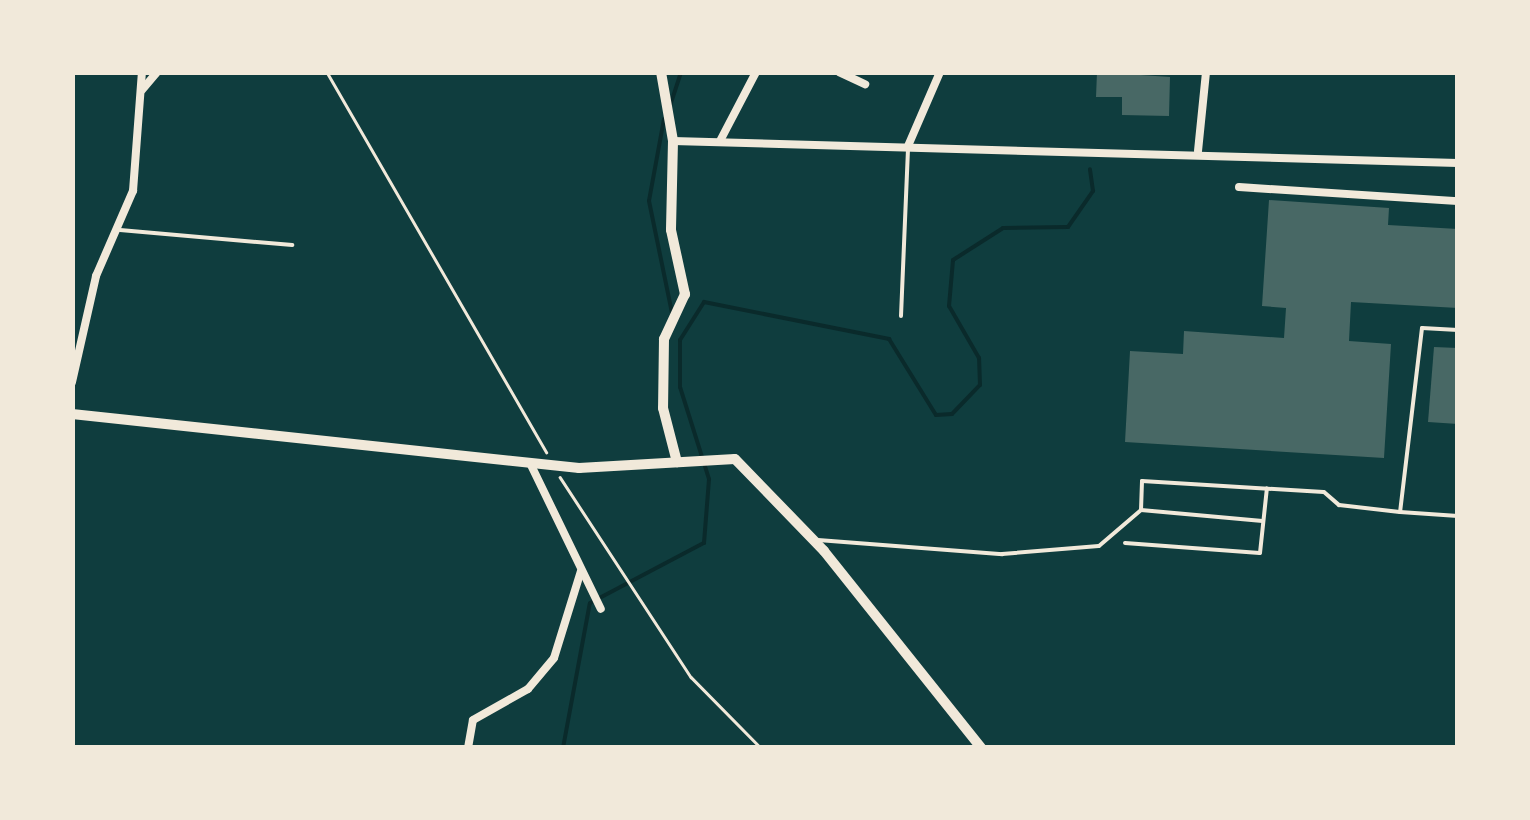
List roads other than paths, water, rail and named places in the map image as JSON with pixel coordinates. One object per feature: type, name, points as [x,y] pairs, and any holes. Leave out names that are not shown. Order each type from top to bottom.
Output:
[{"type":"street","points":[[72,382],[96,276],[120,230],[142,72]]},
{"type":"street","points":[[142,90],[158,72]]},
{"type":"street","points":[[662,72],[673,141],[668,195],[686,294],[664,339],[663,408],[683,461]]},
{"type":"street","points":[[720,140],[756,72]]},
{"type":"street","points":[[839,72],[865,84]]},
{"type":"street","points":[[908,146],[940,72]]},
{"type":"street","points":[[1198,151],[1206,72]]},
{"type":"street","points":[[673,141],[1198,151],[1458,163]]},
{"type":"street","points":[[1239,187],[1458,201]]},
{"type":"street","points":[[73,416],[530,463],[683,461],[711,457],[744,466],[813,540],[981,748]]},
{"type":"street","points":[[530,463],[600,607]]},
{"type":"street","points":[[468,748],[473,720],[528,689],[554,658],[581,571]]},
{"type":"lane","points":[[902,316],[908,146]]},
{"type":"lane","points":[[120,230],[292,245]]},
{"type":"lane","points":[[1400,512],[1422,328],[1458,330]]},
{"type":"lane","points":[[1141,510],[1142,480],[1267,488],[1400,512],[1458,516]]},
{"type":"lane","points":[[1125,543],[1260,553],[1267,488]]},
{"type":"lane","points":[[813,540],[1002,554],[1099,546],[1141,510],[1264,521]]},
{"type":"waterway","points":[[670,106],[681,72]]},
{"type":"waterway","points":[[664,119],[649,201],[672,313]]},
{"type":"waterway","points":[[563,748],[590,603],[704,543],[709,479],[680,387],[680,340],[704,302],[889,339],[936,415],[952,414],[980,385],[979,358],[949,306],[953,260],[1003,228],[1068,227],[1093,191],[1090,169]]}]
